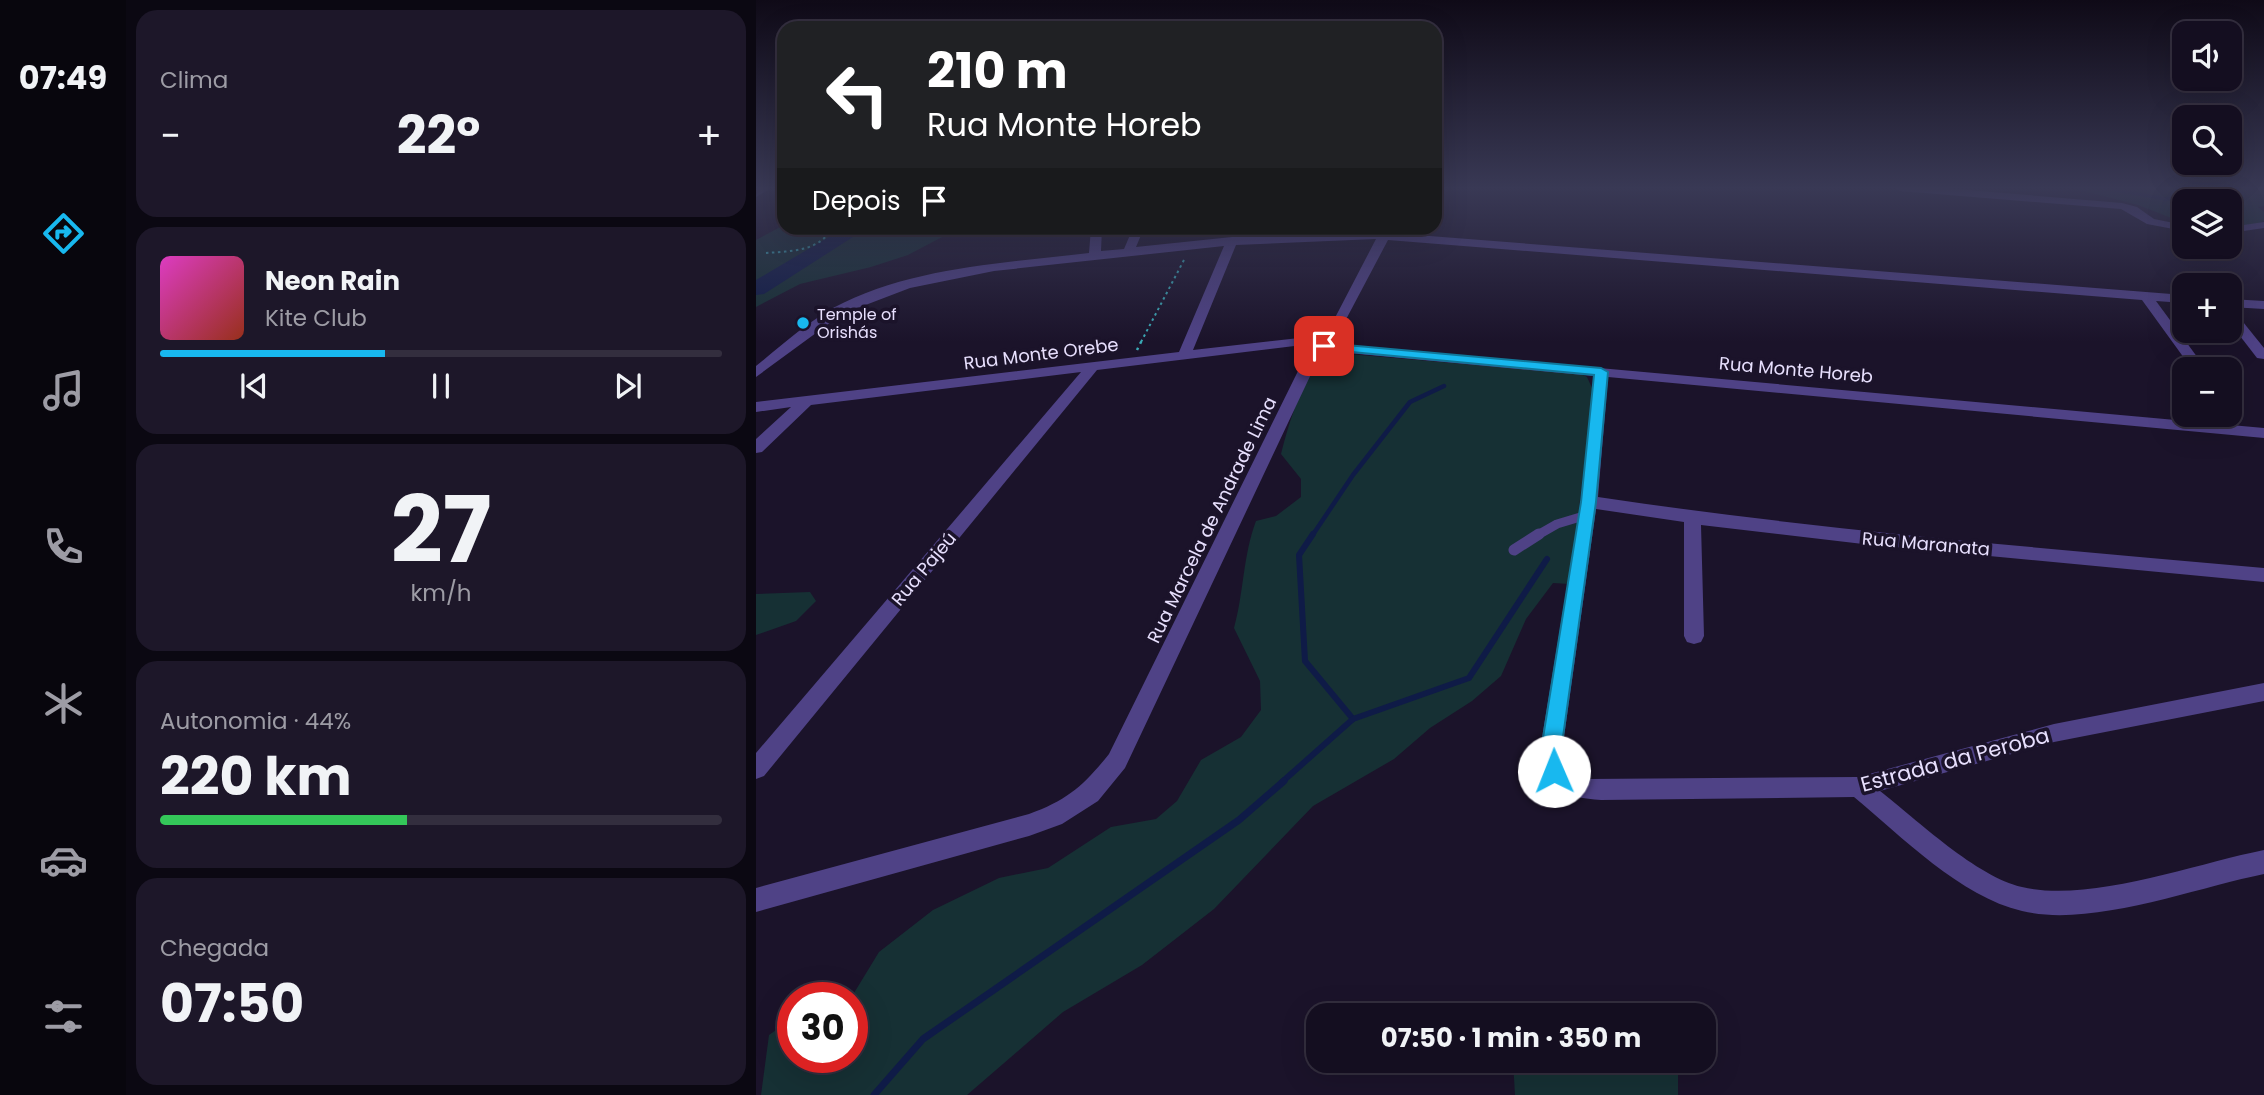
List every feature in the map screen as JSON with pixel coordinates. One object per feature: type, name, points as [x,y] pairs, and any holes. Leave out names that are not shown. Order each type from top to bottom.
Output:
[{"type":"street","points":[[1094,256],[1095,239]]},
{"type":"street","points":[[1129,251],[1134,239]]},
{"type":"street","points":[[756,373],[818,323],[868,298],[953,276],[1129,251],[1173,242],[1193,244],[1266,239]]},
{"type":"street","name":"Rua Marcela de Andrade Lima","points":[[756,900],[1029,825],[1054,816],[1090,794],[1117,761],[1306,369],[1328,342],[1382,239]]},
{"type":"street","points":[[1470,239],[2172,298]]},
{"type":"street","points":[[1184,356],[1232,241]]},
{"type":"street","points":[[2146,296],[2190,357]]},
{"type":"street","points":[[2242,304],[2264,305]]},
{"type":"street","points":[[2242,330],[2262,355]]},
{"type":"street","name":"Rua Monte Orebe","points":[[756,407],[1184,356],[1328,342]]},
{"type":"street","name":"Rua Monte Horeb","points":[[1328,342],[1601,372],[2264,433]]},
{"type":"street","name":"Rua Pajeú","points":[[756,769],[1092,368]]},
{"type":"street","points":[[1588,508],[1601,372]]},
{"type":"street","points":[[756,448],[806,402]]},
{"type":"street","points":[[2240,427],[2243,431]]},
{"type":"street","name":"Rua Maranata","points":[[1588,508],[1692,517],[1863,538],[2264,575]]},
{"type":"street","name":"Estrada da Peroba","points":[[1588,508],[1552,744],[1554,771],[1560,781],[1572,787],[1601,790],[1858,787],[2054,733],[2264,692]]},
{"type":"street","points":[[1692,517],[1694,636]]},
{"type":"street","points":[[1858,787],[1988,885],[2022,899],[2074,902],[2264,862]]},
{"type":"lane","points":[[1514,550],[1549,526],[1588,508]]},
{"type":"path","points":[[766,253],[812,246],[825,239]]},
{"type":"path","points":[[1130,363],[1193,244]]},
{"type":"green space","points":[[938,239],[908,255],[800,284],[756,307],[756,240]]},
{"type":"green space","points":[[1325,352],[1582,374],[1587,377],[1593,390],[1570,584],[1553,583],[1526,619],[1501,676],[1472,701],[1430,728],[1394,759],[1313,806],[1214,909],[1142,965],[1063,1012],[967,1095],[761,1095],[769,1035],[777,1029],[777,1073],[868,1073],[868,982],[861,982],[879,952],[933,910],[999,878],[1048,868],[1111,827],[1156,819],[1177,801],[1201,760],[1241,737],[1261,710],[1260,681],[1234,628],[1248,547],[1256,521],[1276,516],[1301,497],[1301,479],[1281,454],[1303,387]]},
{"type":"green space","points":[[810,592],[816,601],[796,621],[756,635],[756,594]]},
{"type":"green space","points":[[1514,1073],[1678,1073],[1678,1095],[1515,1095]]},
{"type":"waterway","points":[[756,289],[839,239]]},
{"type":"waterway","points":[[1312,536],[1353,475],[1410,402],[1444,386]]},
{"type":"waterway","points":[[1313,534],[1299,555],[1305,661],[1353,719]]},
{"type":"waterway","points":[[1353,719],[1469,678],[1547,559]]},
{"type":"waterway","points":[[1282,782],[1353,719]]},
{"type":"waterway","points":[[874,1095],[923,1039],[1239,820],[1284,781]]},
{"type":"place","name":"Temple of Orishás","points":[[803,323]]},
{"type":"route","points":[[1324,346],[1601,372],[1589,502],[1552,744],[1554,771]]}]
